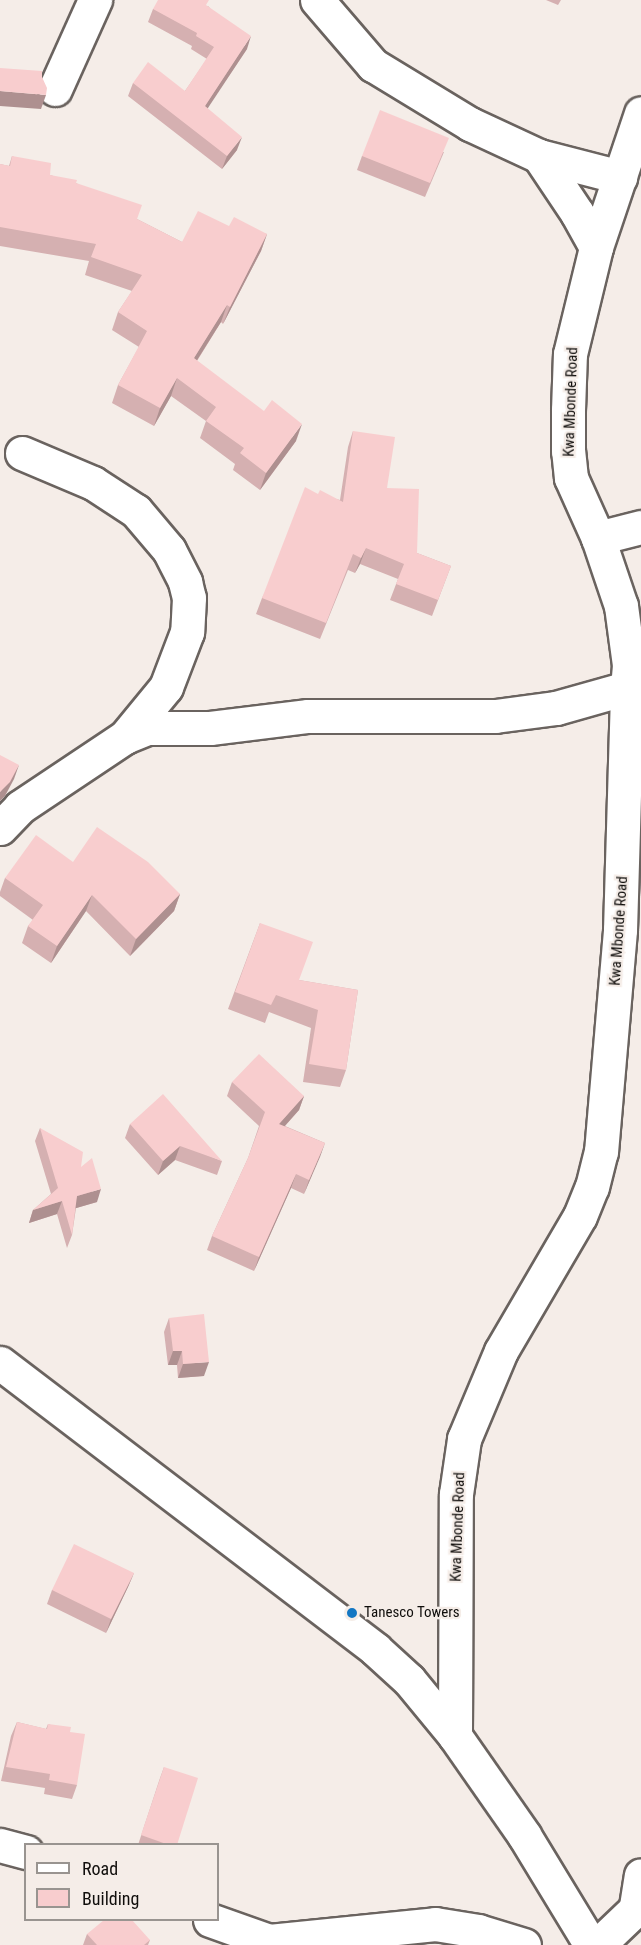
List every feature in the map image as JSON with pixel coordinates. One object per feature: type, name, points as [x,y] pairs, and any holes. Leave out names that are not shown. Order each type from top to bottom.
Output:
[{"type":"street","points":[[55,89],[94,0]]},
{"type":"street","points":[[317,0],[373,65],[470,124],[539,156],[620,177]]},
{"type":"street","name":"Kwa Mbonde Road","points":[[455,1736],[456,1494],[464,1439],[501,1351],[580,1216],[592,1187],[601,1152],[620,930],[629,665],[621,606],[598,538],[571,478],[568,451],[570,354],[603,219],[620,177],[641,113]]},
{"type":"street","points":[[539,156],[577,213],[596,247]]},
{"type":"street","points":[[22,453],[93,483],[136,511],[169,550],[185,582],[189,618],[179,654],[166,687],[125,737]]},
{"type":"street","points":[[598,538],[641,527]]},
{"type":"street","points":[[0,828],[20,807],[125,737],[155,727],[210,728],[308,716],[495,716],[556,708],[627,688]]},
{"type":"street","points":[[0,1364],[375,1649],[409,1680],[455,1736],[524,1835],[591,1945]]},
{"type":"street","points":[[0,1845],[24,1851]]},
{"type":"street","points":[[598,1945],[639,1905],[641,1875]]},
{"type":"street","points":[[212,1921],[267,1943],[435,1924],[478,1931],[524,1945]]},
{"type":"building","points":[[158,0],[209,0],[206,5],[251,36],[205,106],[242,137],[227,156],[133,83],[148,62],[185,91],[214,47],[196,36],[197,33],[153,9]]},
{"type":"building","points":[[0,68],[42,71],[47,88],[46,95],[0,91]]},
{"type":"building","points":[[380,110],[449,138],[430,183],[362,156]]},
{"type":"building","points":[[12,156],[51,163],[50,175],[77,180],[76,183],[142,205],[137,219],[182,242],[198,211],[229,226],[234,217],[267,234],[230,307],[227,305],[194,358],[264,411],[272,400],[302,424],[266,473],[240,453],[244,448],[206,421],[216,407],[177,378],[160,408],[118,385],[147,331],[118,312],[142,275],[91,257],[96,244],[0,227],[0,164],[10,166]]},
{"type":"building","points":[[353,431],[395,437],[387,488],[419,489],[417,553],[451,566],[438,600],[396,584],[404,564],[366,548],[361,558],[353,554],[326,623],[262,598],[305,487],[318,494],[320,490],[343,502]]},
{"type":"building","points":[[0,755],[19,765],[10,782],[0,792]]},
{"type":"building","points":[[97,827],[148,862],[180,894],[136,939],[92,895],[57,946],[28,926],[43,905],[5,878],[36,835],[73,862]]},
{"type":"building","points":[[260,923],[313,942],[299,980],[358,990],[346,1070],[309,1064],[318,1010],[276,995],[271,1005],[235,992]]},
{"type":"building","points":[[259,1054],[304,1096],[279,1124],[325,1143],[309,1180],[296,1174],[259,1257],[212,1236],[248,1158],[265,1112],[232,1082]]},
{"type":"building","points":[[163,1094],[222,1161],[180,1146],[163,1161],[130,1124]]},
{"type":"building","points":[[40,1128],[83,1152],[81,1167],[92,1158],[101,1189],[77,1196],[72,1235],[62,1201],[33,1210],[58,1188]]},
{"type":"building","points":[[204,1314],[209,1362],[183,1364],[182,1351],[173,1351],[169,1318]]},
{"type":"building","points":[[74,1544],[134,1573],[111,1619],[52,1590]]},
{"type":"building","points":[[17,1722],[47,1729],[48,1724],[71,1727],[70,1732],[85,1734],[77,1785],[49,1780],[50,1774],[6,1767]]},
{"type":"building","points":[[164,1767],[198,1778],[178,1843],[163,1843],[141,1835]]},
{"type":"building","points":[[103,1921],[133,1921],[150,1940],[144,1945],[97,1945],[87,1934]]},
{"type":"place","name":"Tanesco Towers","points":[[352,1613]]}]
